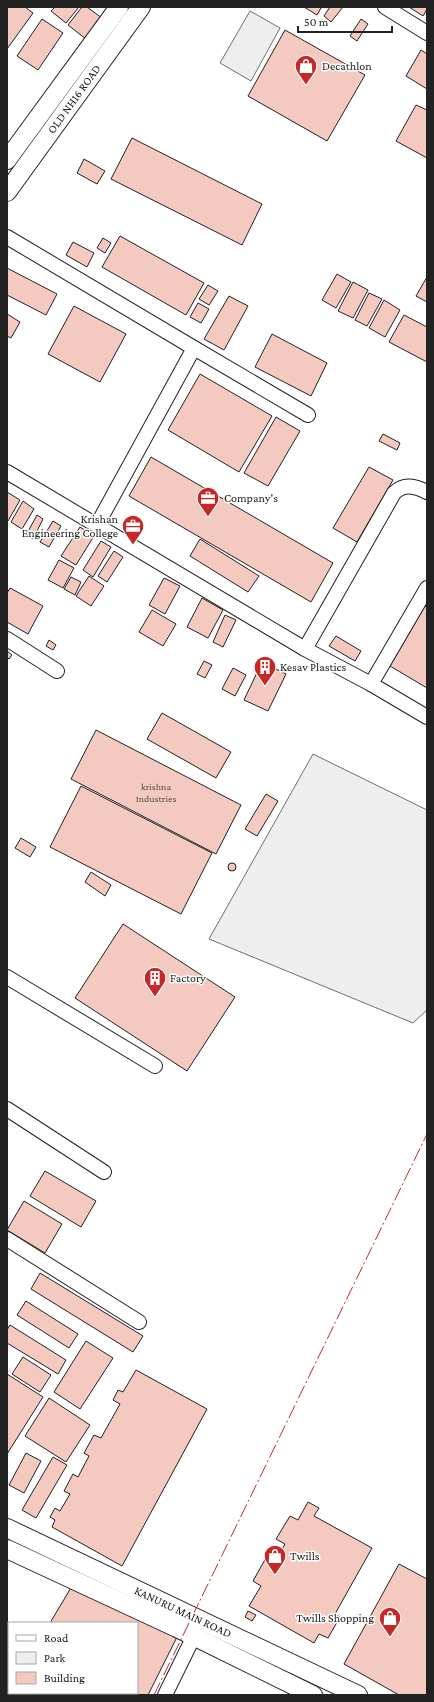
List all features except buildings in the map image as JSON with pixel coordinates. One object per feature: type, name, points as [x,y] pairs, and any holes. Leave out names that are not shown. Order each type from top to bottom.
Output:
[{"type":"main road","name":"OLD NH16 ROAD","points":[[7,192],[140,7]]},
{"type":"main road","name":"OLD NH16 ROAD","points":[[7,160],[115,8]]},
{"type":"main road","name":"KANURU MAIN ROAD","points":[[9,1539],[194,1636],[313,1695]]},
{"type":"main road","name":"KANURU MAIN ROAD","points":[[9,1539],[327,1688],[358,1695]]},
{"type":"street","points":[[385,7],[427,33]]},
{"type":"street","points":[[7,237],[308,415]]},
{"type":"street","points":[[97,525],[194,348]]},
{"type":"street","points":[[7,472],[306,649],[371,684],[427,717]]},
{"type":"street","points":[[306,649],[394,493],[400,487],[406,486],[420,488],[427,492]]},
{"type":"street","points":[[371,684],[427,588]]},
{"type":"street","points":[[7,639],[57,671]]},
{"type":"street","points":[[7,977],[154,1066]]},
{"type":"street","points":[[7,1109],[104,1172]]},
{"type":"street","points":[[7,1240],[139,1322]]},
{"type":"street","points":[[165,1695],[194,1636]]},
{"type":"green space","points":[[250,11],[280,28],[251,81],[220,63]]},
{"type":"green space","points":[[313,754],[427,810],[427,1010],[413,1023],[209,939]]},
{"type":"power","points":[[154,1695],[427,1134]]},
{"type":"place","name":"Decathlon","points":[[306,86]]},
{"type":"place","name":"Company's","points":[[208,518]]},
{"type":"place","name":"Krishan Engineering College","points":[[133,546]]},
{"type":"place","name":"Kesav Plastics","points":[[265,686]]},
{"type":"place","name":"Factory","points":[[155,998]]},
{"type":"place","name":"Twills","points":[[275,1576]]},
{"type":"place","name":"Twills Shopping","points":[[390,1638]]}]
